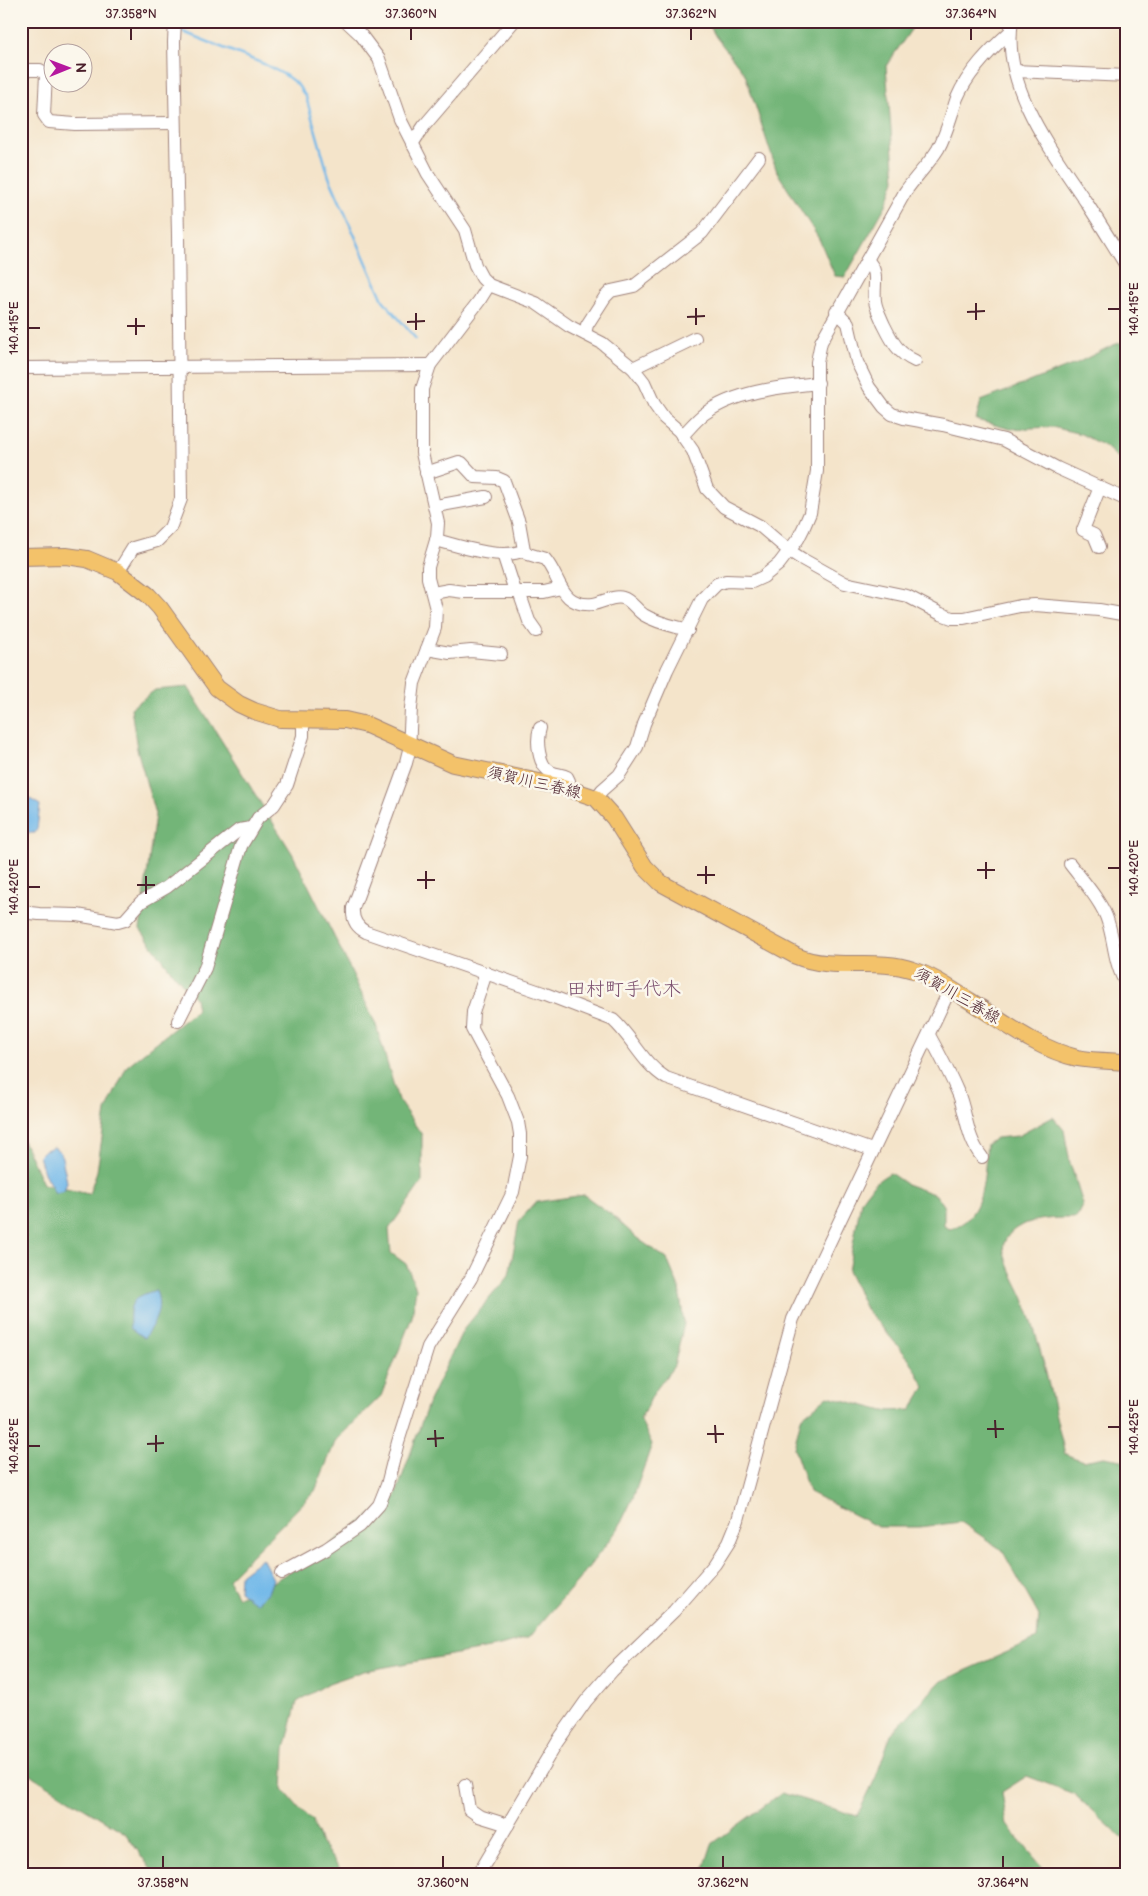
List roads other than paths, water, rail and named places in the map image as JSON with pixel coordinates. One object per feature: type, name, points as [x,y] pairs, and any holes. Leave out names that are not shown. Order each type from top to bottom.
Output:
[{"type":"main road","name":"須賀川三春線","points":[[21,557],[66,556],[88,559],[118,572],[148,594],[160,608],[217,688],[239,704],[254,711],[280,719],[345,720],[367,725],[453,764],[564,787],[596,798],[614,818],[645,867],[656,879],[756,936],[808,961],[834,965],[886,966],[920,972],[1035,1042],[1083,1059],[1127,1062]]},
{"type":"street","points":[[118,572],[133,548],[158,541],[170,528],[181,498],[175,21]]},
{"type":"street","points":[[346,21],[361,35],[379,59],[400,119],[412,144],[428,174],[465,230],[476,268],[489,285],[536,304],[569,326],[602,343],[633,368],[644,382],[654,404],[664,418],[682,436],[697,459],[707,489],[717,501],[731,511],[760,526],[788,550],[845,583],[908,596],[952,618],[964,618],[1013,607],[1035,605],[1099,610],[1127,615]]},
{"type":"street","points":[[412,144],[424,126],[514,21]]},
{"type":"street","points":[[1011,27],[1015,71],[1023,99],[1039,132],[1127,267]]},
{"type":"street","points":[[596,798],[619,775],[637,747],[644,724],[667,670],[702,599],[717,584],[726,581],[744,583],[758,580],[779,564],[798,539],[810,513],[818,462],[818,350],[821,342],[836,311],[905,192],[937,151],[944,137],[958,96],[976,68],[1011,27]]},
{"type":"street","points":[[21,70],[40,70],[46,74],[44,115],[49,122],[75,124],[176,123]]},
{"type":"street","points":[[1015,71],[1127,76]]},
{"type":"street","points":[[584,334],[587,325],[611,291],[634,286],[702,233],[758,158]]},
{"type":"street","points":[[867,260],[873,265],[876,275],[876,308],[890,340],[906,358],[915,361]]},
{"type":"street","points":[[489,285],[430,365],[422,389],[422,453],[436,506],[438,523],[436,540],[428,567],[428,578],[436,609],[436,628],[414,683],[406,763],[353,908],[353,918],[360,929],[366,932],[543,993],[613,1020],[648,1064],[666,1078],[872,1150]]},
{"type":"street","points":[[836,311],[848,324],[857,362],[869,388],[892,414],[1004,440],[1057,468],[1127,500]]},
{"type":"street","points":[[633,368],[695,338]]},
{"type":"street","points":[[21,368],[430,365]]},
{"type":"street","points":[[682,436],[703,415],[734,400],[764,390],[818,383]]},
{"type":"street","points":[[426,474],[459,462],[475,477],[497,478],[504,481],[521,528],[524,550],[528,554],[545,559],[561,588],[569,597],[580,603],[593,604],[614,598],[625,598],[645,616],[688,630]]},
{"type":"street","points":[[1099,547],[1094,535],[1083,530],[1100,487]]},
{"type":"street","points":[[436,506],[486,497]]},
{"type":"street","points":[[436,540],[466,548],[503,554],[524,550]]},
{"type":"street","points":[[503,554],[529,621],[536,631]]},
{"type":"street","points":[[433,593],[449,590],[476,593],[544,592],[561,588]]},
{"type":"street","points":[[427,649],[450,653],[471,651],[501,654]]},
{"type":"street","points":[[178,1021],[205,968],[242,846],[258,818],[274,805],[287,785],[302,736],[303,720]]},
{"type":"street","points":[[540,728],[538,739],[540,752],[546,767],[551,772],[567,776],[569,781],[564,787]]},
{"type":"street","points":[[21,912],[78,915],[118,922],[125,920],[142,902],[167,887],[239,830],[251,828]]},
{"type":"street","points":[[1070,864],[1108,920],[1114,952],[1122,976],[1127,984]]},
{"type":"street","points":[[282,1572],[326,1549],[360,1526],[379,1505],[388,1485],[398,1442],[428,1347],[471,1278],[513,1192],[520,1156],[518,1122],[500,1081],[472,1028],[473,1012],[486,973]]},
{"type":"street","points":[[478,1875],[557,1742],[586,1702],[612,1671],[674,1611],[715,1564],[729,1542],[738,1520],[793,1319],[950,989]]},
{"type":"street","points":[[929,1035],[953,1081],[974,1146],[982,1157]]},
{"type":"street","points":[[465,1786],[469,1809],[479,1816],[508,1825]]},
{"type":"water","points":[[21,797],[30,799],[40,805],[35,833],[24,833],[21,825]]},
{"type":"water","points":[[21,1022],[28,1040],[21,1059]]},
{"type":"water","points":[[54,1147],[61,1153],[67,1182],[64,1191],[55,1193],[44,1173],[39,1156],[45,1150]]},
{"type":"water","points":[[156,1290],[159,1304],[157,1315],[152,1327],[144,1338],[130,1328],[131,1307],[136,1299]]},
{"type":"water","points":[[262,1558],[273,1579],[268,1593],[255,1603],[239,1591],[240,1575]]},
{"type":"waterway","points":[[178,30],[264,64],[297,84],[306,97],[329,177],[383,300],[416,339]]},
{"type":"district","name":"田村町手代木","points":[[624,989]]}]
